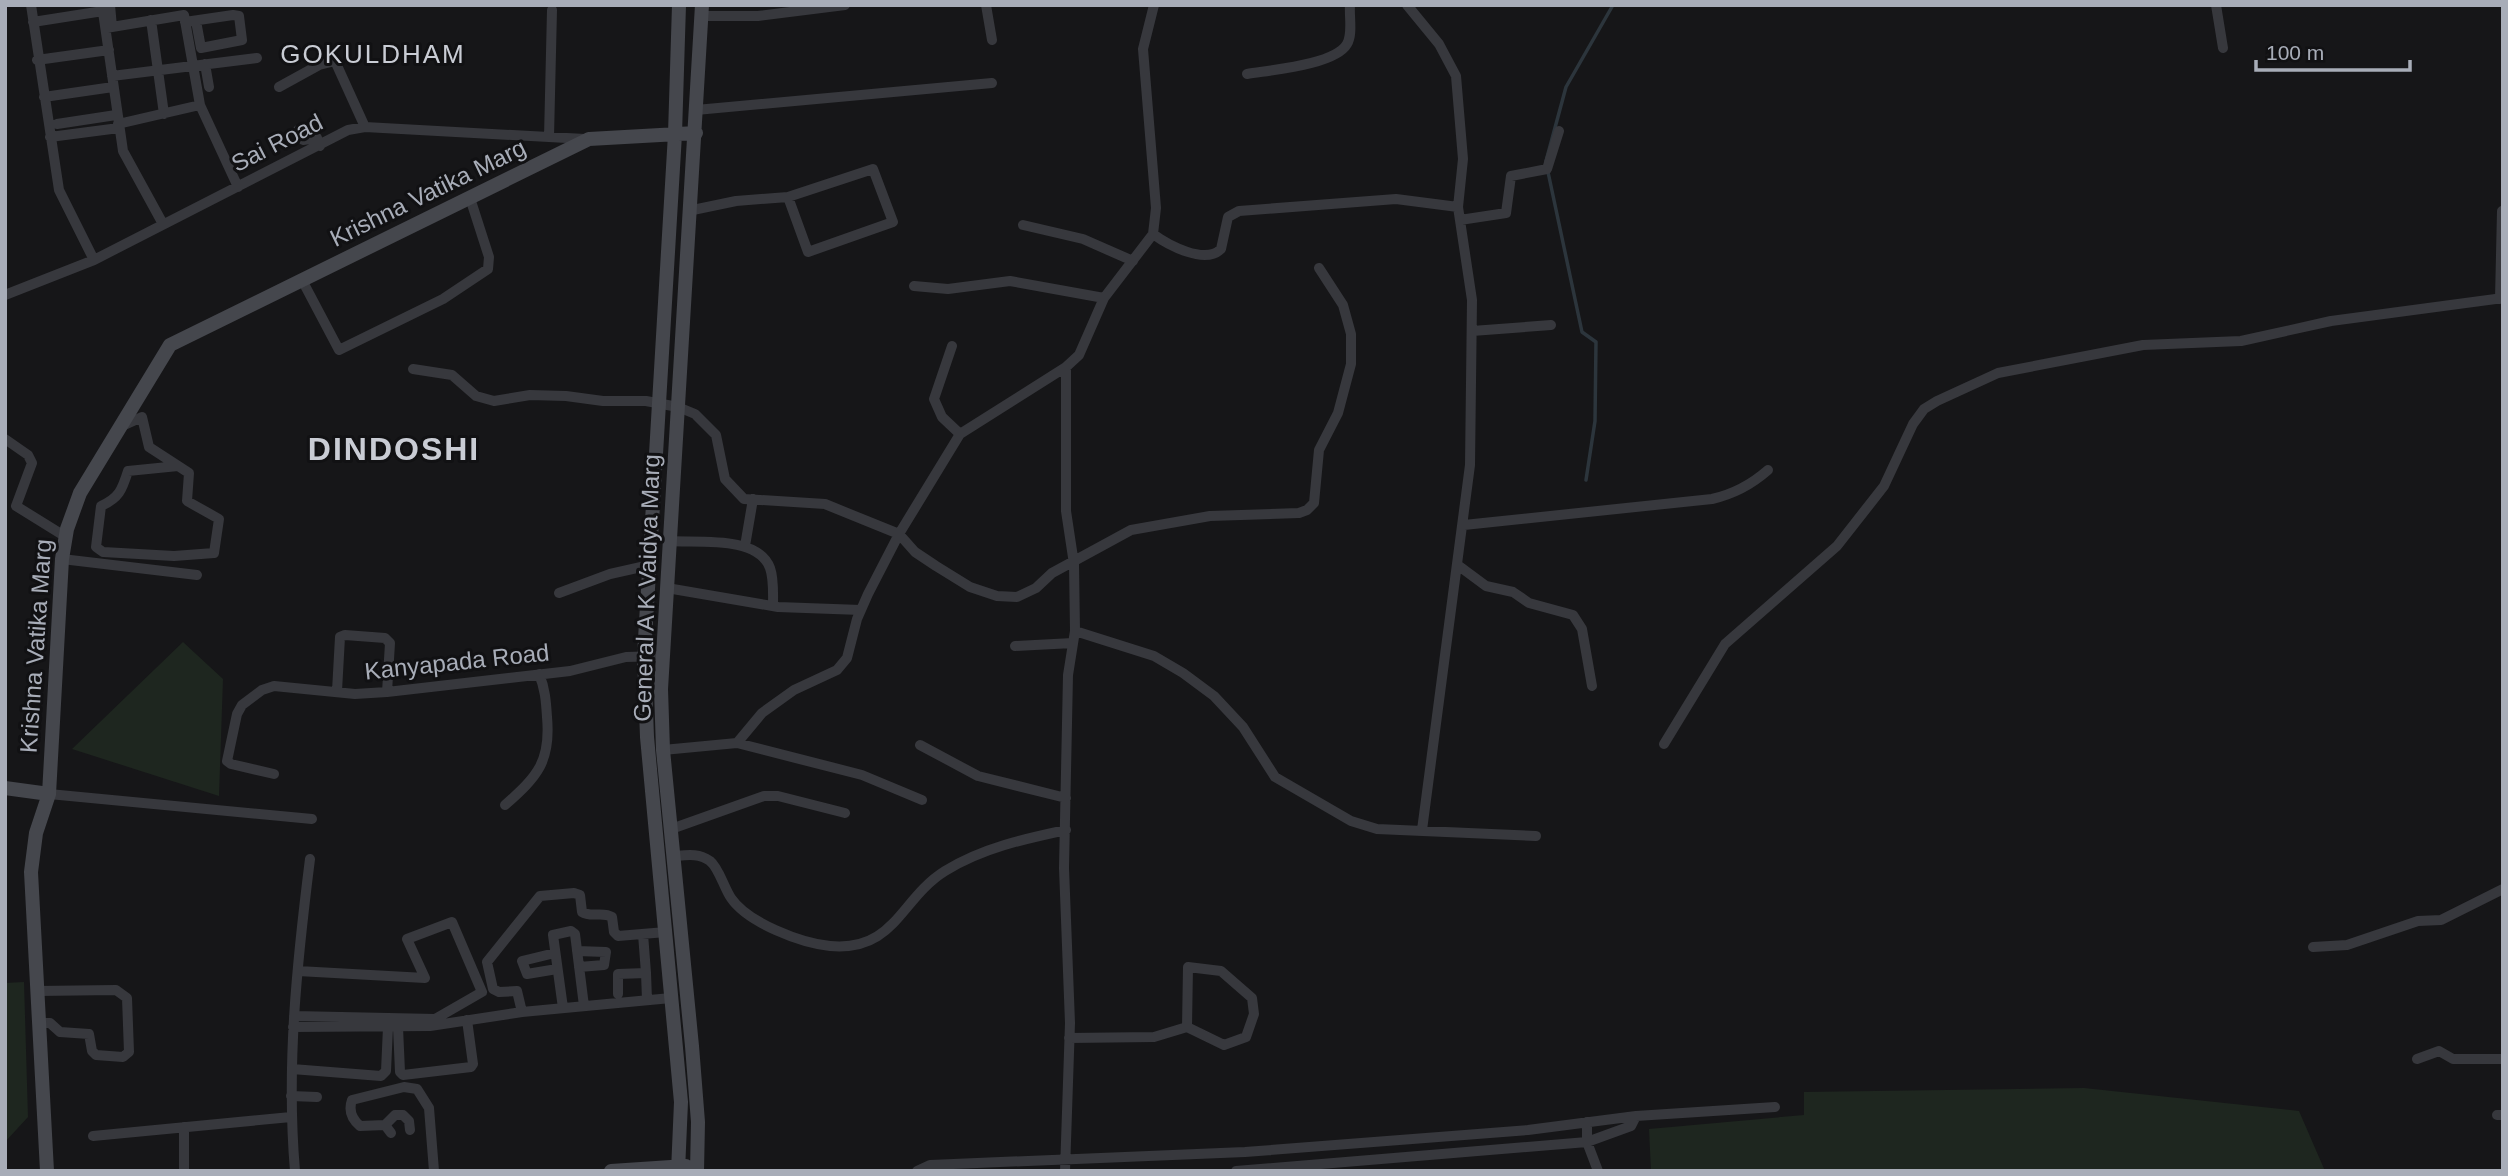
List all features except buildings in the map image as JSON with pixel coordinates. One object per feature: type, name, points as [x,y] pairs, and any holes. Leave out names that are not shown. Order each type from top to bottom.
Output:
[{"type":"main road","name":"General A K Vaidya Marg","points":[[678,1168],[681,1102],[647,737],[644,656],[675,134],[679,5]]},
{"type":"main road","name":"General A K Vaidya Marg","points":[[697,1169],[696,1097],[674,828],[663,750],[662,656],[702,11]]},
{"type":"main road","name":"Krishna Vatika Marg","points":[[47,1171],[31,872],[36,833],[49,794],[62,559],[80,493],[170,345],[589,139],[696,133]]},
{"type":"main road","points":[[5,788],[49,794]]},
{"type":"main road","points":[[611,1171],[697,1169]]},
{"type":"street","points":[[31,5],[37,60],[59,190],[94,260]]},
{"type":"street","points":[[702,11],[758,16],[845,5]]},
{"type":"street","points":[[986,5],[992,40]]},
{"type":"street","points":[[737,743],[762,713],[794,690],[837,670],[847,658],[861,610],[899,534],[960,434],[1066,367],[1079,355],[1104,298],[1153,234],[1156,208],[1143,49],[1154,5]]},
{"type":"street","points":[[1247,74],[1300,65],[1340,51],[1347,44],[1350,34],[1350,5]]},
{"type":"street","points":[[1407,5],[1439,44],[1456,76],[1463,159],[1458,207],[1472,300],[1470,465],[1459,566],[1422,830]]},
{"type":"street","points":[[2216,5],[2223,48]]},
{"type":"street","points":[[33,22],[105,7],[109,27],[108,50],[123,151],[163,224]]},
{"type":"street","points":[[549,137],[552,10]]},
{"type":"street","points":[[109,27],[187,16],[239,16],[242,40],[201,48],[187,16]]},
{"type":"street","points":[[187,16],[192,66],[200,105],[238,187]]},
{"type":"street","points":[[151,20],[164,114]]},
{"type":"street","points":[[37,60],[108,50]]},
{"type":"street","points":[[44,97],[158,69],[257,58]]},
{"type":"street","points":[[279,88],[318,65],[335,61],[365,127]]},
{"type":"street","points":[[205,64],[209,87]]},
{"type":"street","points":[[696,110],[992,83]]},
{"type":"street","points":[[50,137],[200,105]]},
{"type":"street","points":[[57,124],[118,122]]},
{"type":"street","name":"Sai Road","points":[[5,295],[94,260],[238,187],[320,139],[348,130],[365,127],[589,139]]},
{"type":"street","points":[[298,130],[303,140],[320,139]]},
{"type":"street","points":[[1460,220],[1506,213],[1511,176],[1547,169],[1559,131]]},
{"type":"street","points":[[688,211],[736,201],[788,197],[873,169],[893,222],[808,252],[788,197]]},
{"type":"street","points":[[302,280],[339,350],[443,299],[488,269],[489,257],[470,198]]},
{"type":"street","points":[[1153,234],[1179,250],[1212,254],[1221,249],[1228,217],[1239,211],[1396,199],[1458,207]]},
{"type":"street","points":[[1664,744],[1725,644],[1837,546],[1884,486],[1913,424],[1924,409],[1998,373],[2130,348],[2241,341],[2357,317],[2502,299],[2502,211]]},
{"type":"street","points":[[1023,225],[1083,239],[1133,261]]},
{"type":"street","points":[[413,369],[452,375],[476,396],[494,401],[530,395],[658,403],[678,407],[695,414],[716,435],[725,479],[744,499],[825,504],[899,534],[915,552],[970,587],[997,596],[1017,597],[1036,588],[1052,573],[1074,564],[1132,530],[1210,516],[1299,513],[1314,503],[1318,450],[1338,413],[1351,364],[1351,334],[1343,305],[1320,268]]},
{"type":"street","points":[[914,286],[948,289],[1010,281],[1104,298]]},
{"type":"street","points":[[1472,331],[1551,326]]},
{"type":"street","points":[[952,346],[934,399],[942,417],[960,434]]},
{"type":"street","points":[[1065,1166],[1069,1038],[1064,867],[1068,675],[1075,631],[1074,564],[1066,511],[1066,367]]},
{"type":"street","points":[[120,427],[142,417],[149,447],[189,473],[187,501],[219,519],[214,553],[174,556],[111,554],[96,547],[101,506],[115,500],[121,492],[128,471],[178,466]]},
{"type":"street","points":[[5,439],[28,455],[32,463],[16,506],[66,537]]},
{"type":"street","points":[[1464,525],[1729,496],[1754,482],[1768,470]]},
{"type":"street","points":[[745,546],[753,499]]},
{"type":"street","points":[[669,541],[745,546],[760,553],[771,570],[774,606]]},
{"type":"street","points":[[62,559],[197,575]]},
{"type":"street","points":[[559,593],[610,574],[650,565]]},
{"type":"street","points":[[1459,566],[1486,586],[1513,592],[1529,603],[1573,615],[1582,629],[1592,686]]},
{"type":"street","points":[[667,588],[774,606],[861,610]]},
{"type":"street","points":[[1075,631],[1154,656],[1183,673],[1214,696],[1243,727],[1275,777],[1330,811],[1377,829],[1536,836]]},
{"type":"street","points":[[337,691],[340,637],[345,635],[385,638],[390,643],[387,692]]},
{"type":"street","points":[[1015,646],[1073,643]]},
{"type":"street","name":"Kanyapada Road","points":[[274,774],[227,761],[237,714],[242,705],[262,690],[274,686],[387,692],[570,671],[602,661],[662,656]]},
{"type":"street","points":[[505,804],[539,772],[548,752],[545,687],[540,674]]},
{"type":"street","points":[[663,750],[737,743],[862,775],[922,800]]},
{"type":"street","points":[[920,745],[978,776],[1066,798]]},
{"type":"street","points":[[49,794],[312,819]]},
{"type":"street","points":[[674,828],[764,796],[778,796],[845,813]]},
{"type":"street","points":[[675,856],[697,854],[713,862],[734,902],[766,926],[830,946],[865,945],[884,935],[942,872],[977,853],[1066,830]]},
{"type":"street","points":[[295,1171],[290,1117],[293,1021],[310,859]]},
{"type":"street","points":[[2313,947],[2347,945],[2418,921],[2441,920],[2503,889]]},
{"type":"street","points":[[522,1012],[520,993],[493,989],[487,962],[540,896],[575,893],[580,895],[582,912],[607,914],[612,917],[614,932],[618,936],[666,932]]},
{"type":"street","points":[[293,1021],[435,1019],[482,992],[452,922],[407,939],[425,978],[298,971]]},
{"type":"street","points":[[563,1008],[552,935],[571,931],[575,934],[584,1006]]},
{"type":"street","points":[[643,934],[647,1000]]},
{"type":"street","points":[[577,951],[606,952],[604,965],[579,967]]},
{"type":"street","points":[[555,953],[522,961],[527,974],[557,969]]},
{"type":"street","points":[[1069,1038],[1154,1037],[1187,1027],[1224,1045],[1246,1037],[1255,1014],[1252,998],[1221,971],[1188,967],[1187,1027]]},
{"type":"street","points":[[618,993],[618,974],[646,973]]},
{"type":"street","points":[[37,991],[116,990],[121,993],[127,999],[129,1052],[123,1057],[96,1055],[92,1051],[89,1034],[85,1031],[60,1032],[50,1023],[39,1023]]},
{"type":"street","points":[[293,1021],[393,1027],[671,998]]},
{"type":"street","points":[[393,1027],[400,1072],[403,1075],[471,1067],[473,1064],[467,1020]]},
{"type":"street","points":[[292,1069],[381,1076],[386,1071],[393,1027]]},
{"type":"street","points":[[2417,1059],[2439,1051],[2453,1059],[2503,1059]]},
{"type":"street","points":[[410,1130],[409,1121],[403,1115],[395,1115],[388,1129],[360,1126],[353,1119],[350,1107],[352,1100],[404,1087],[416,1089],[424,1096],[429,1108],[434,1171]]},
{"type":"street","points":[[291,1098],[317,1099]]},
{"type":"street","points":[[917,1171],[930,1165],[1065,1166],[1157,1153],[1245,1152],[1528,1130],[1636,1116],[1775,1107]]},
{"type":"street","points":[[1236,1171],[1587,1142],[1632,1126],[1636,1116]]},
{"type":"street","points":[[93,1136],[290,1117]]},
{"type":"street","points":[[1587,1122],[1587,1142],[1598,1171]]},
{"type":"street","points":[[184,1127],[184,1171]]},
{"type":"shaded area","points":[[183,642],[223,679],[219,796],[72,749]]},
{"type":"shaded area","points":[[24,982],[28,1117],[5,1142],[5,983]]},
{"type":"shaded area","points":[[2084,1088],[2299,1111],[2325,1171],[1651,1171],[1649,1129],[1804,1115],[1804,1092]]},
{"type":"waterway","points":[[1546,161],[1566,87],[1613,5]]},
{"type":"waterway","points":[[1548,172],[1582,332],[1596,342],[1595,421],[1586,480]]},
{"type":"district","name":"GOKULDHAM","points":[[373,54]]},
{"type":"district","name":"DINDOSHI","points":[[394,449]]}]
